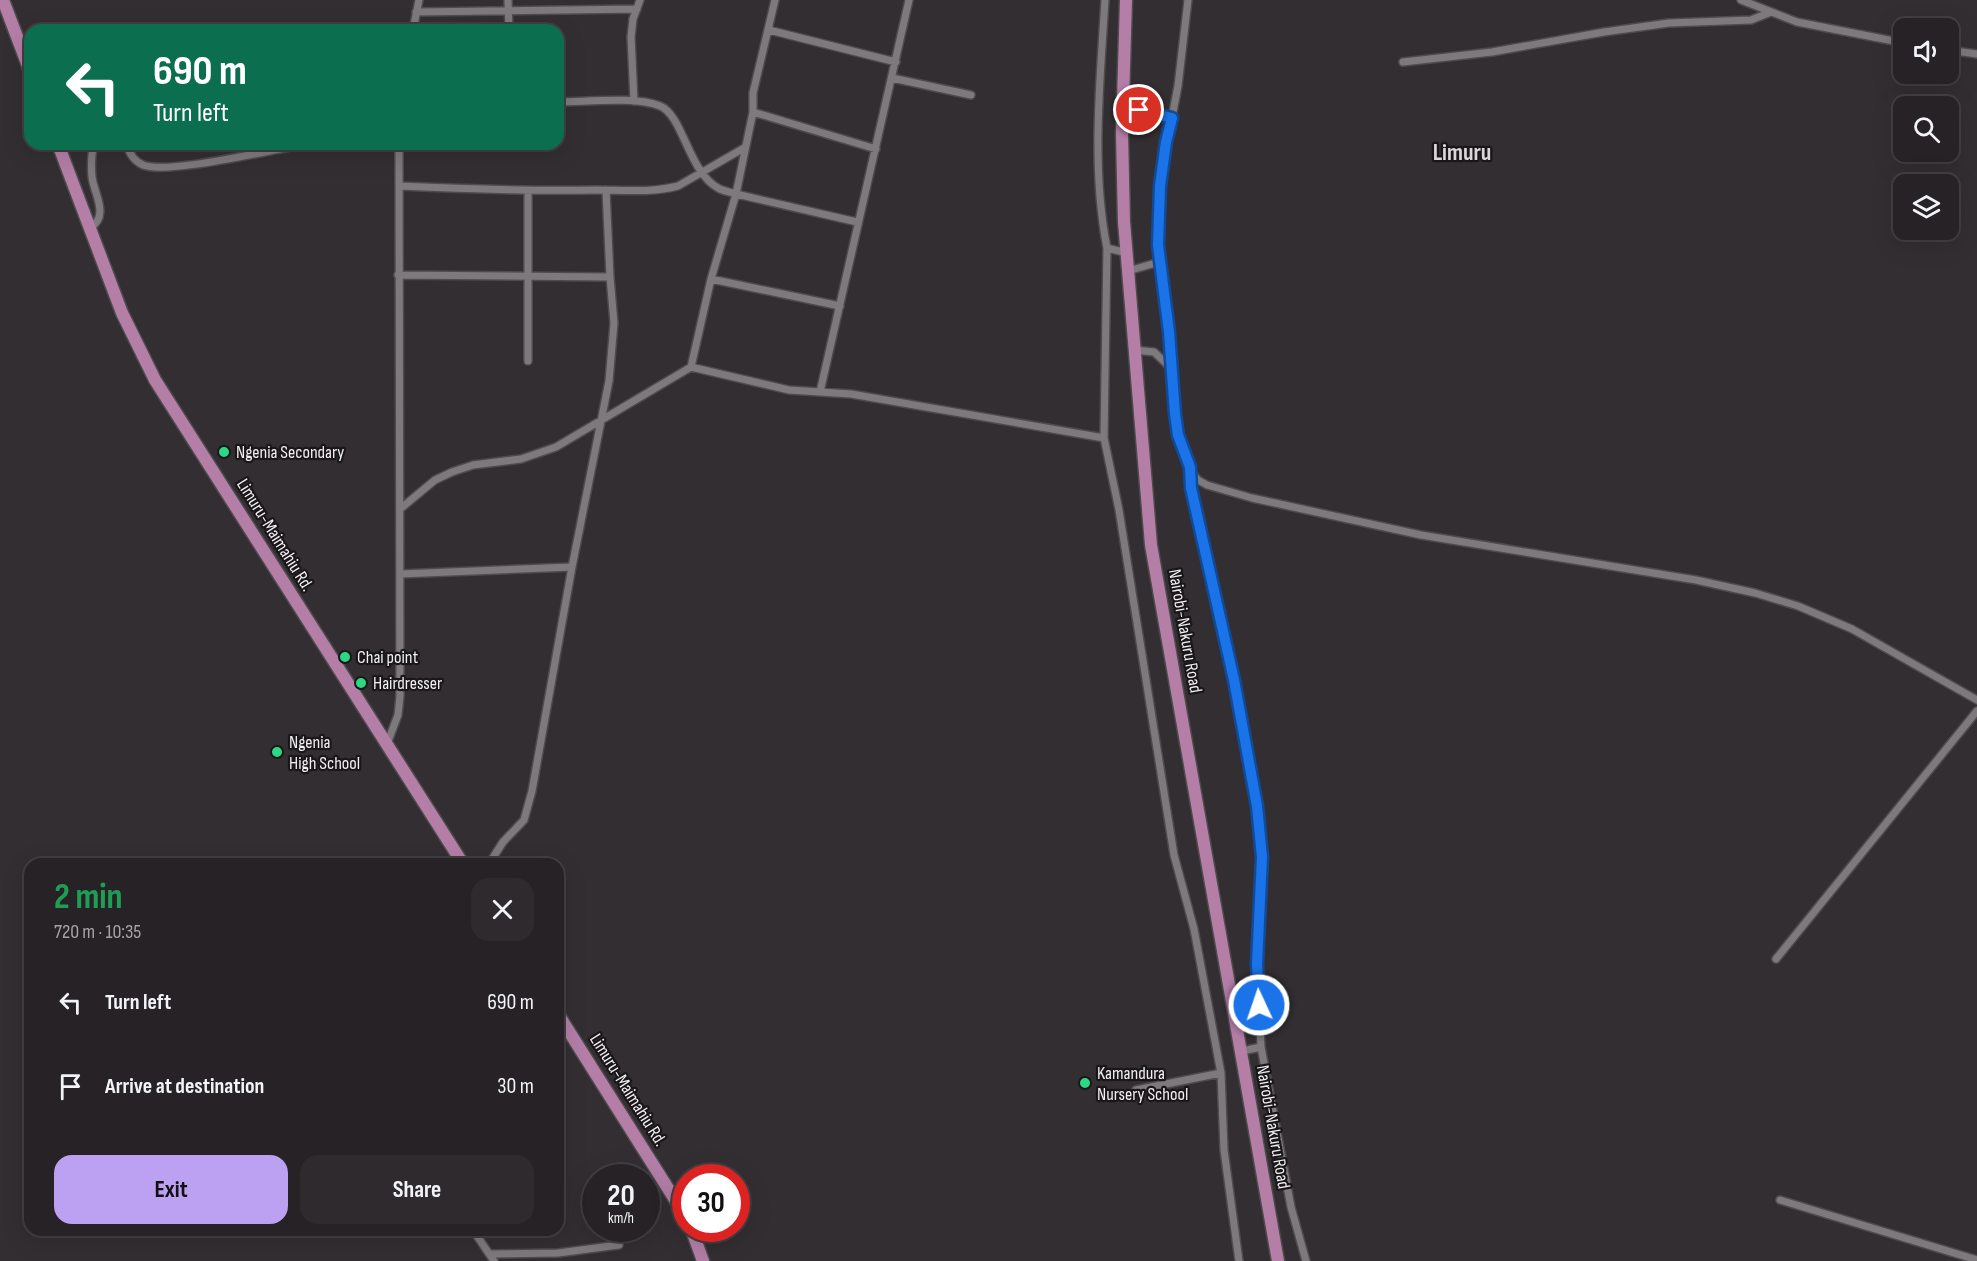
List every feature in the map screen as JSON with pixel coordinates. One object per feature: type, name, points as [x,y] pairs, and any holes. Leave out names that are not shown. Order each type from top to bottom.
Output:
[{"type":"highway","points":[[3,0],[24,55]]},
{"type":"highway","name":"Nairobi-Nakuru Road","points":[[1126,0],[1123,106],[1124,222],[1151,545],[1278,1261]]},
{"type":"highway","name":"Limuru-Maimahiu Rd.","points":[[60,150],[122,313],[155,380],[459,858]]},
{"type":"highway","name":"Limuru-Maimahiu Rd.","points":[[564,1024],[672,1195]]},
{"type":"highway","points":[[696,1242],[703,1261]]},
{"type":"street","points":[[414,24],[419,0]]},
{"type":"street","points":[[508,0],[508,24]]},
{"type":"street","points":[[634,101],[631,37],[640,0]]},
{"type":"street","points":[[691,367],[711,279],[735,194],[753,112],[753,93],[775,0]]},
{"type":"street","points":[[820,392],[909,0]]},
{"type":"street","points":[[1105,0],[1099,92],[1101,209],[1107,248],[1104,438],[1119,510],[1174,855],[1194,929],[1221,1073],[1224,1150],[1239,1261]]},
{"type":"street","points":[[1188,0],[1178,86],[1164,159],[1158,209],[1160,262],[1178,435],[1190,467],[1198,480],[1206,485],[1252,498],[1421,535],[1696,580],[1755,593],[1798,606],[1852,629],[1977,700]]},
{"type":"street","points":[[1741,0],[1797,22],[1893,41]]},
{"type":"street","points":[[417,12],[637,9]]},
{"type":"street","points":[[1403,62],[1491,52],[1669,23],[1750,20],[1771,12]]},
{"type":"street","points":[[769,30],[896,62]]},
{"type":"street","points":[[1959,52],[1977,54]]},
{"type":"street","points":[[892,78],[971,95]]},
{"type":"street","points":[[564,102],[634,101],[661,106],[669,111],[678,125],[692,158],[716,187],[735,194],[857,222]]},
{"type":"street","points":[[1123,106],[1172,118]]},
{"type":"street","points":[[753,112],[876,149]]},
{"type":"street","points":[[400,186],[528,191],[669,189],[744,148]]},
{"type":"street","points":[[90,228],[99,220],[100,209],[92,179],[93,150]]},
{"type":"street","points":[[128,150],[135,160],[153,168],[187,165],[273,150]]},
{"type":"street","points":[[387,744],[398,715],[400,696],[399,150]]},
{"type":"street","points":[[493,858],[503,842],[524,820],[529,807],[572,567],[603,419],[613,339],[606,190]]},
{"type":"street","points":[[528,191],[528,361]]},
{"type":"street","points":[[1107,248],[1127,254]]},
{"type":"street","points":[[1128,272],[1160,262]]},
{"type":"street","points":[[398,275],[610,277]]},
{"type":"street","points":[[711,279],[840,306]]},
{"type":"street","points":[[1135,350],[1154,352],[1171,368]]},
{"type":"street","points":[[400,509],[435,480],[452,472],[473,465],[536,456],[556,447],[691,367],[782,389],[851,394],[1104,438]]},
{"type":"street","points":[[1190,467],[1191,488],[1234,680],[1257,806],[1262,857],[1257,964],[1261,1047],[1292,1207],[1306,1261]]},
{"type":"street","points":[[400,574],[572,567]]},
{"type":"street","points":[[1776,959],[1977,711]]},
{"type":"street","points":[[1242,1051],[1261,1047]]},
{"type":"street","points":[[1136,1090],[1221,1073]]},
{"type":"street","points":[[1780,1200],[1977,1260]]},
{"type":"street","points":[[477,1236],[492,1258],[619,1245]]},
{"type":"place","name":"Ngenia Secondary","points":[[224,452]]},
{"type":"place","name":"Chai point","points":[[345,657]]},
{"type":"place","name":"Hairdresser","points":[[361,683]]},
{"type":"place","name":"Ngenia High School","points":[[277,752]]},
{"type":"place","name":"Kamandura Nursery School","points":[[1085,1083]]},
{"type":"district","name":"Limuru","points":[[1462,152]]},
{"type":"route","points":[[1139,110],[1172,118],[1166,142],[1157,221],[1160,269],[1169,332],[1178,435],[1190,467],[1191,488],[1234,680],[1257,806],[1262,857],[1257,964],[1259,1005]]}]
